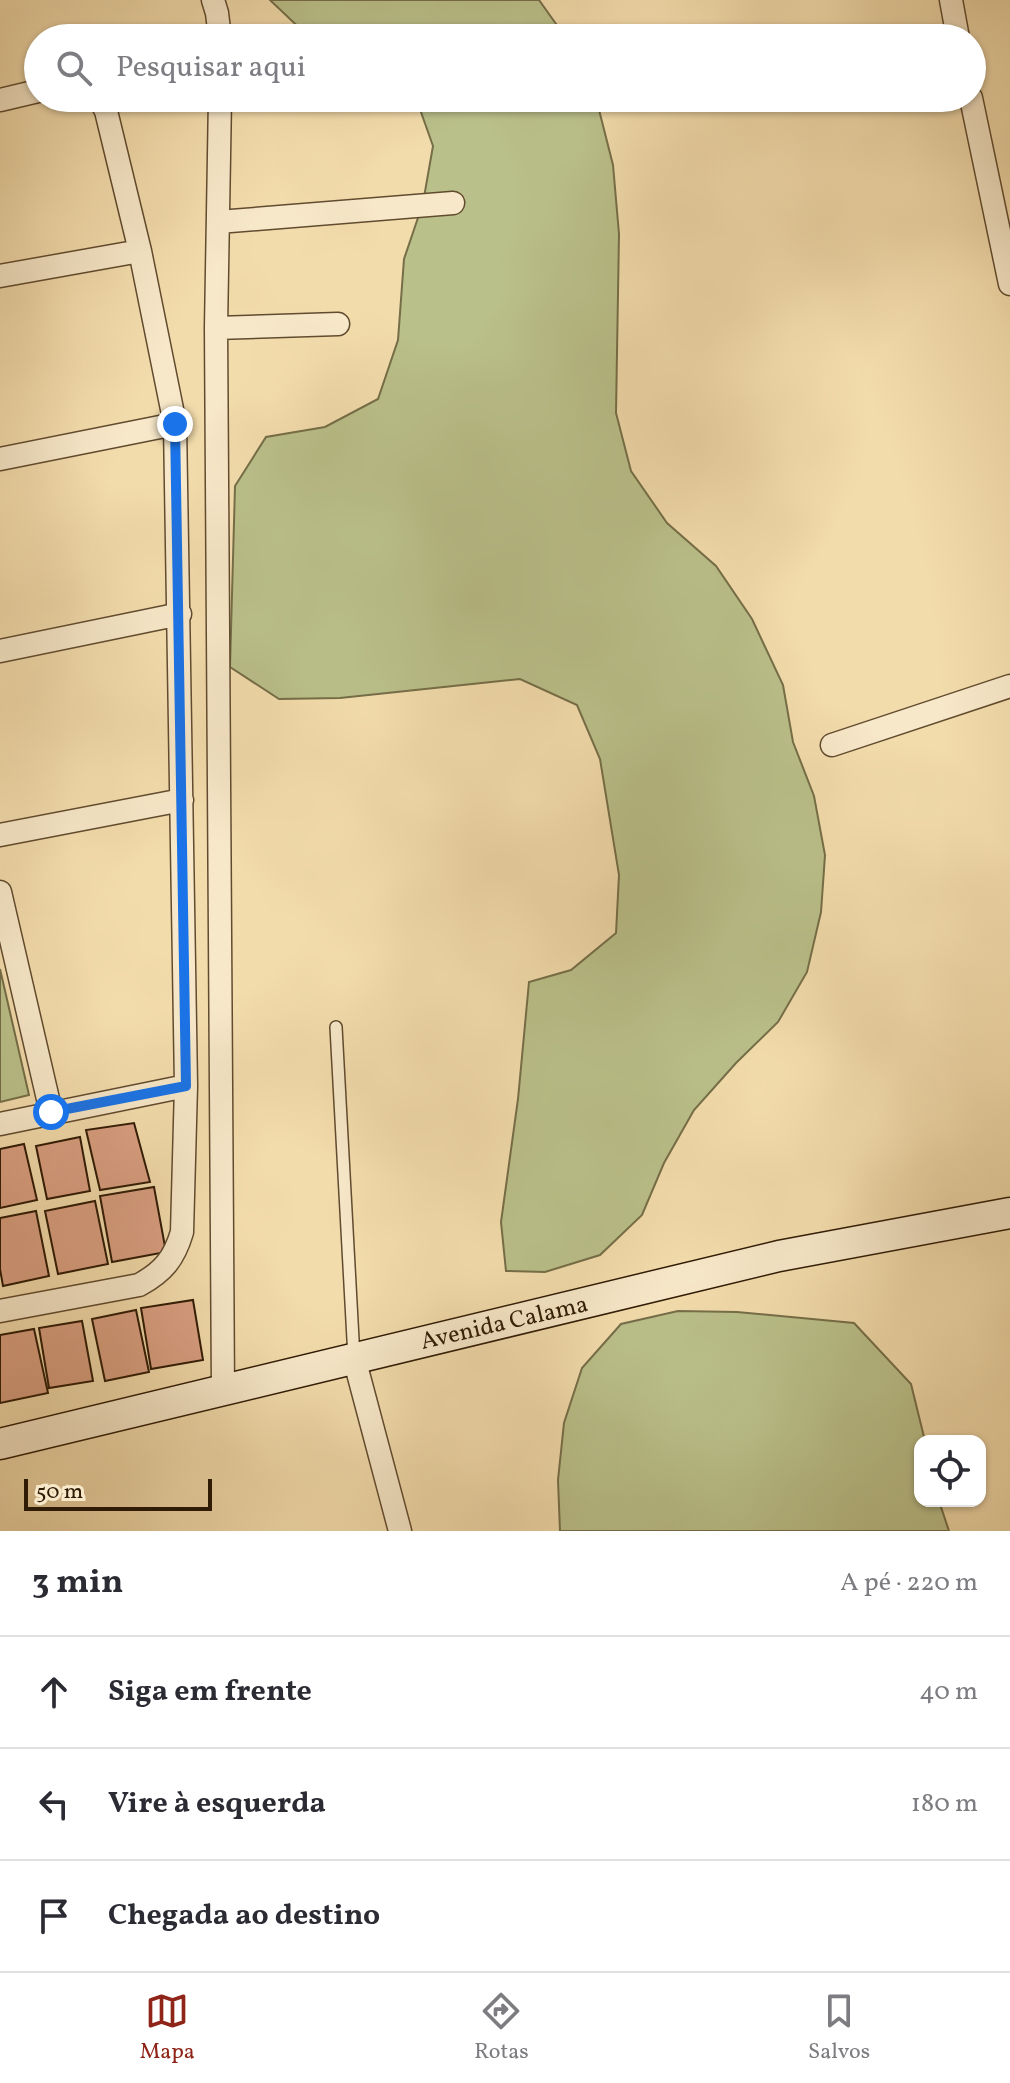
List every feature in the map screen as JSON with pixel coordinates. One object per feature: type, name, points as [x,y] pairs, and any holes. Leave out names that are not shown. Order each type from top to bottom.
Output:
[{"type":"street","points":[[213,0],[218,24]]},
{"type":"street","points":[[951,0],[955,24]]},
{"type":"street","points":[[0,100],[24,94]]},
{"type":"street","points":[[0,1311],[139,1285],[169,1264],[182,1232],[186,1086],[175,424],[140,251],[106,112]]},
{"type":"street","points":[[220,112],[216,328],[223,1391]]},
{"type":"street","points":[[974,112],[1010,284]]},
{"type":"street","points":[[218,222],[453,203]]},
{"type":"street","points":[[0,276],[140,251]]},
{"type":"street","points":[[216,328],[338,324]]},
{"type":"street","points":[[0,459],[175,424]]},
{"type":"street","points":[[0,651],[180,614]]},
{"type":"street","points":[[832,745],[1010,686]]},
{"type":"street","points":[[0,835],[182,800]]},
{"type":"street","points":[[0,892],[51,1112]]},
{"type":"street","points":[[0,1124],[186,1086]]},
{"type":"street","name":"Avenida Calama","points":[[0,1444],[779,1256],[1010,1213]]},
{"type":"street","points":[[354,1358],[400,1531]]},
{"type":"lane","points":[[336,1027],[354,1358]]},
{"type":"green space","points":[[270,0],[539,0],[556,24],[295,24]]},
{"type":"green space","points":[[421,112],[600,112],[613,165],[619,234],[616,413],[631,471],[667,523],[716,566],[752,619],[783,685],[793,742],[814,796],[825,855],[821,912],[807,972],[778,1022],[694,1110],[664,1163],[642,1215],[600,1255],[545,1272],[506,1271],[501,1222],[518,1099],[529,982],[571,970],[616,933],[619,875],[600,759],[577,705],[520,679],[340,698],[279,699],[230,667],[235,486],[266,437],[325,427],[378,399],[398,340],[404,259],[423,203],[433,146]]},
{"type":"green space","points":[[0,969],[29,1095],[0,1102]]},
{"type":"green space","points":[[678,1311],[737,1312],[854,1323],[911,1384],[924,1435],[914,1435],[914,1507],[941,1507],[949,1531],[560,1531],[558,1480],[564,1423],[582,1368],[621,1324]]},
{"type":"building","points":[[134,1123],[150,1182],[100,1190],[86,1130]]},
{"type":"building","points":[[80,1137],[90,1191],[47,1199],[36,1146]]},
{"type":"building","points":[[24,1144],[37,1200],[0,1208],[0,1149]]},
{"type":"building","points":[[154,1187],[166,1252],[112,1262],[100,1196]]},
{"type":"building","points":[[95,1201],[108,1264],[58,1274],[45,1211]]},
{"type":"building","points":[[36,1211],[49,1276],[3,1286],[0,1218]]},
{"type":"building","points":[[193,1300],[203,1360],[151,1369],[141,1308]]},
{"type":"building","points":[[136,1310],[149,1372],[105,1381],[92,1319]]},
{"type":"building","points":[[82,1321],[93,1381],[49,1388],[39,1328]]},
{"type":"building","points":[[34,1329],[48,1393],[0,1403],[0,1335]]},
{"type":"route","points":[[51,1112],[186,1086],[175,424]]}]
